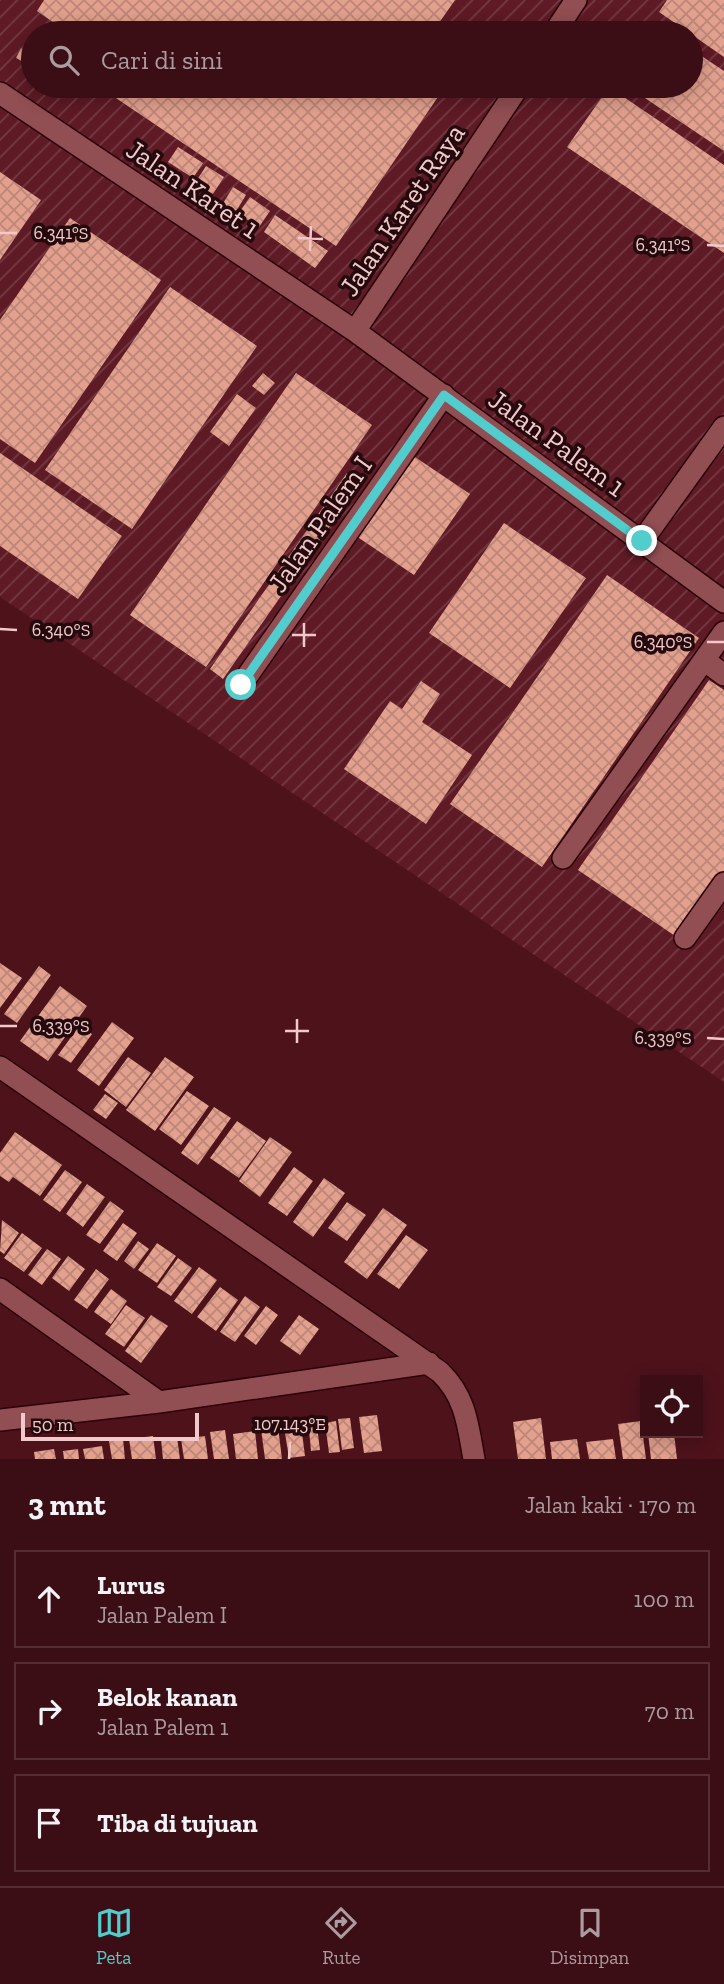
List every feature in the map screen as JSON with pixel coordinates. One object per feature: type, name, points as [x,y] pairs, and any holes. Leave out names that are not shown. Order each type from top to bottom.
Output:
[{"type":"street","points":[[562,21],[576,0]]},
{"type":"street","name":"Jalan Karet 1","points":[[0,93],[355,331]]},
{"type":"street","name":"Jalan Karet Raya","points":[[355,331],[511,98]]},
{"type":"street","name":"Jalan Palem 1","points":[[355,331],[724,602]]},
{"type":"street","name":"Jalan Palem I","points":[[241,685],[444,395]]},
{"type":"street","points":[[642,541],[724,427]]},
{"type":"street","points":[[562,858],[724,632]]},
{"type":"street","points":[[704,660],[724,674]]},
{"type":"street","points":[[685,939],[724,883]]},
{"type":"street","points":[[0,1067],[429,1363],[449,1380],[458,1392],[474,1459]]},
{"type":"street","points":[[3,1298],[159,1402]]},
{"type":"street","points":[[0,1420],[159,1402],[429,1363]]},
{"type":"shaded area","points":[[0,0],[724,0],[724,1082],[0,597]]},
{"type":"building","points":[[44,0],[455,0],[440,21],[51,21],[37,11]]},
{"type":"building","points":[[667,0],[724,0],[724,57],[703,42],[703,21],[672,21],[659,12]]},
{"type":"building","points":[[21,48],[21,61],[16,58]]},
{"type":"building","points":[[703,57],[724,71],[724,151],[645,98],[703,98]]},
{"type":"building","points":[[116,98],[437,98],[336,246]]},
{"type":"building","points":[[601,98],[625,98],[724,165],[724,253],[567,147]]},
{"type":"building","points":[[178,147],[203,163],[193,178],[168,162]]},
{"type":"building","points":[[206,166],[224,177],[213,194],[195,183]]},
{"type":"building","points":[[0,172],[41,200],[0,260]]},
{"type":"building","points":[[233,187],[246,195],[235,213],[222,205]]},
{"type":"building","points":[[250,197],[270,211],[259,227],[238,214]]},
{"type":"building","points":[[275,215],[328,251],[315,268],[264,232]]},
{"type":"building","points":[[70,218],[161,280],[35,463],[0,439],[0,320]]},
{"type":"building","points":[[170,287],[257,346],[132,529],[45,470]]},
{"type":"building","points":[[263,373],[275,383],[264,395],[252,386]]},
{"type":"building","points":[[296,373],[372,425],[206,667],[130,615]]},
{"type":"building","points":[[237,394],[256,408],[229,446],[210,432]]},
{"type":"building","points":[[0,453],[122,536],[78,599],[0,546]]},
{"type":"building","points":[[412,455],[470,494],[414,575],[356,536]]},
{"type":"building","points":[[347,473],[360,483],[223,679],[210,669]]},
{"type":"building","points":[[504,523],[586,578],[510,688],[429,633]]},
{"type":"building","points":[[607,575],[699,638],[542,867],[450,804]]},
{"type":"building","points":[[709,680],[724,690],[724,878],[681,940],[578,870]]},
{"type":"building","points":[[421,681],[440,694],[422,722],[472,755],[426,824],[344,769],[390,701],[402,709]]},
{"type":"building","points":[[0,963],[22,978],[0,1008]]},
{"type":"building","points":[[39,966],[51,975],[17,1023],[4,1014]]},
{"type":"building","points":[[60,986],[87,1006],[48,1061],[20,1041]]},
{"type":"building","points":[[112,1022],[134,1038],[99,1086],[77,1070]]},
{"type":"building","points":[[80,1025],[92,1034],[71,1063],[58,1055]]},
{"type":"building","points":[[128,1057],[151,1073],[126,1107],[104,1090]]},
{"type":"building","points":[[165,1057],[194,1077],[155,1131],[126,1110]]},
{"type":"building","points":[[187,1091],[209,1106],[181,1145],[159,1129]]},
{"type":"building","points":[[105,1094],[118,1103],[106,1119],[93,1110]]},
{"type":"building","points":[[214,1107],[231,1118],[198,1165],[181,1153]]},
{"type":"building","points":[[237,1121],[266,1141],[239,1178],[210,1158]]},
{"type":"building","points":[[15,1132],[62,1165],[40,1196],[13,1177],[9,1182],[0,1176],[0,1153]]},
{"type":"building","points":[[270,1137],[292,1152],[260,1197],[239,1181]]},
{"type":"building","points":[[294,1167],[313,1181],[287,1216],[268,1203]]},
{"type":"building","points":[[65,1170],[82,1182],[60,1212],[43,1200]]},
{"type":"building","points":[[324,1178],[345,1193],[313,1237],[293,1222]]},
{"type":"building","points":[[87,1184],[105,1197],[83,1227],[66,1214]]},
{"type":"building","points":[[110,1201],[124,1211],[100,1244],[86,1235]]},
{"type":"building","points":[[347,1202],[366,1215],[347,1241],[328,1228]]},
{"type":"building","points":[[383,1208],[407,1225],[367,1279],[344,1262]]},
{"type":"building","points":[[2,1220],[19,1233],[4,1254],[0,1251]]},
{"type":"building","points":[[123,1223],[137,1233],[117,1261],[103,1251]]},
{"type":"building","points":[[22,1233],[42,1248],[24,1272],[4,1258]]},
{"type":"building","points":[[406,1235],[428,1250],[399,1289],[377,1274]]},
{"type":"building","points":[[138,1241],[149,1249],[134,1269],[124,1261]]},
{"type":"building","points":[[157,1243],[176,1256],[157,1283],[138,1270]]},
{"type":"building","points":[[47,1249],[61,1259],[42,1285],[28,1275]]},
{"type":"building","points":[[68,1256],[85,1269],[69,1291],[52,1278]]},
{"type":"building","points":[[178,1258],[192,1268],[171,1296],[157,1287]]},
{"type":"building","points":[[199,1267],[217,1280],[192,1314],[174,1301]]},
{"type":"building","points":[[96,1269],[109,1279],[87,1309],[74,1300]]},
{"type":"building","points":[[220,1287],[238,1300],[216,1331],[197,1317]]},
{"type":"building","points":[[111,1289],[127,1301],[111,1324],[94,1312]]},
{"type":"building","points":[[245,1296],[260,1307],[235,1342],[220,1332]]},
{"type":"building","points":[[126,1305],[145,1318],[124,1347],[105,1334]]},
{"type":"building","points":[[266,1306],[278,1315],[256,1345],[244,1336]]},
{"type":"building","points":[[151,1315],[168,1326],[141,1363],[125,1351]]},
{"type":"building","points":[[299,1315],[319,1329],[300,1355],[280,1341]]},
{"type":"building","points":[[377,1415],[382,1451],[364,1453],[359,1417]]},
{"type":"building","points":[[350,1418],[354,1448],[342,1450],[338,1419]]},
{"type":"building","points":[[541,1418],[546,1459],[518,1459],[513,1422]]},
{"type":"building","points":[[316,1419],[320,1450],[311,1451],[308,1420]]},
{"type":"building","points":[[336,1421],[340,1452],[329,1453],[325,1423]]},
{"type":"building","points":[[640,1421],[640,1438],[643,1438],[646,1459],[623,1459],[618,1424]]},
{"type":"building","points":[[301,1425],[305,1456],[289,1458],[284,1427]]},
{"type":"building","points":[[278,1427],[282,1459],[265,1459],[261,1429]]},
{"type":"building","points":[[225,1430],[229,1459],[214,1459],[210,1432]]},
{"type":"building","points":[[255,1431],[258,1459],[236,1459],[233,1434]]},
{"type":"building","points":[[153,1436],[156,1459],[132,1459],[129,1439]]},
{"type":"building","points":[[205,1436],[208,1459],[184,1459],[181,1439]]},
{"type":"building","points":[[177,1437],[180,1459],[163,1459],[161,1439]]},
{"type":"building","points":[[649,1438],[675,1438],[677,1459],[651,1459]]},
{"type":"building","points":[[123,1439],[125,1459],[112,1459],[109,1441]]},
{"type":"building","points":[[577,1439],[580,1459],[552,1459],[550,1442]]},
{"type":"building","points":[[613,1439],[616,1459],[589,1459],[586,1442]]},
{"type":"building","points":[[102,1446],[104,1459],[85,1459],[83,1449]]},
{"type":"building","points":[[54,1449],[56,1459],[35,1459],[34,1452]]},
{"type":"building","points":[[78,1449],[79,1459],[64,1459],[63,1451]]},
{"type":"route","points":[[241,685],[444,395],[642,541]]}]
